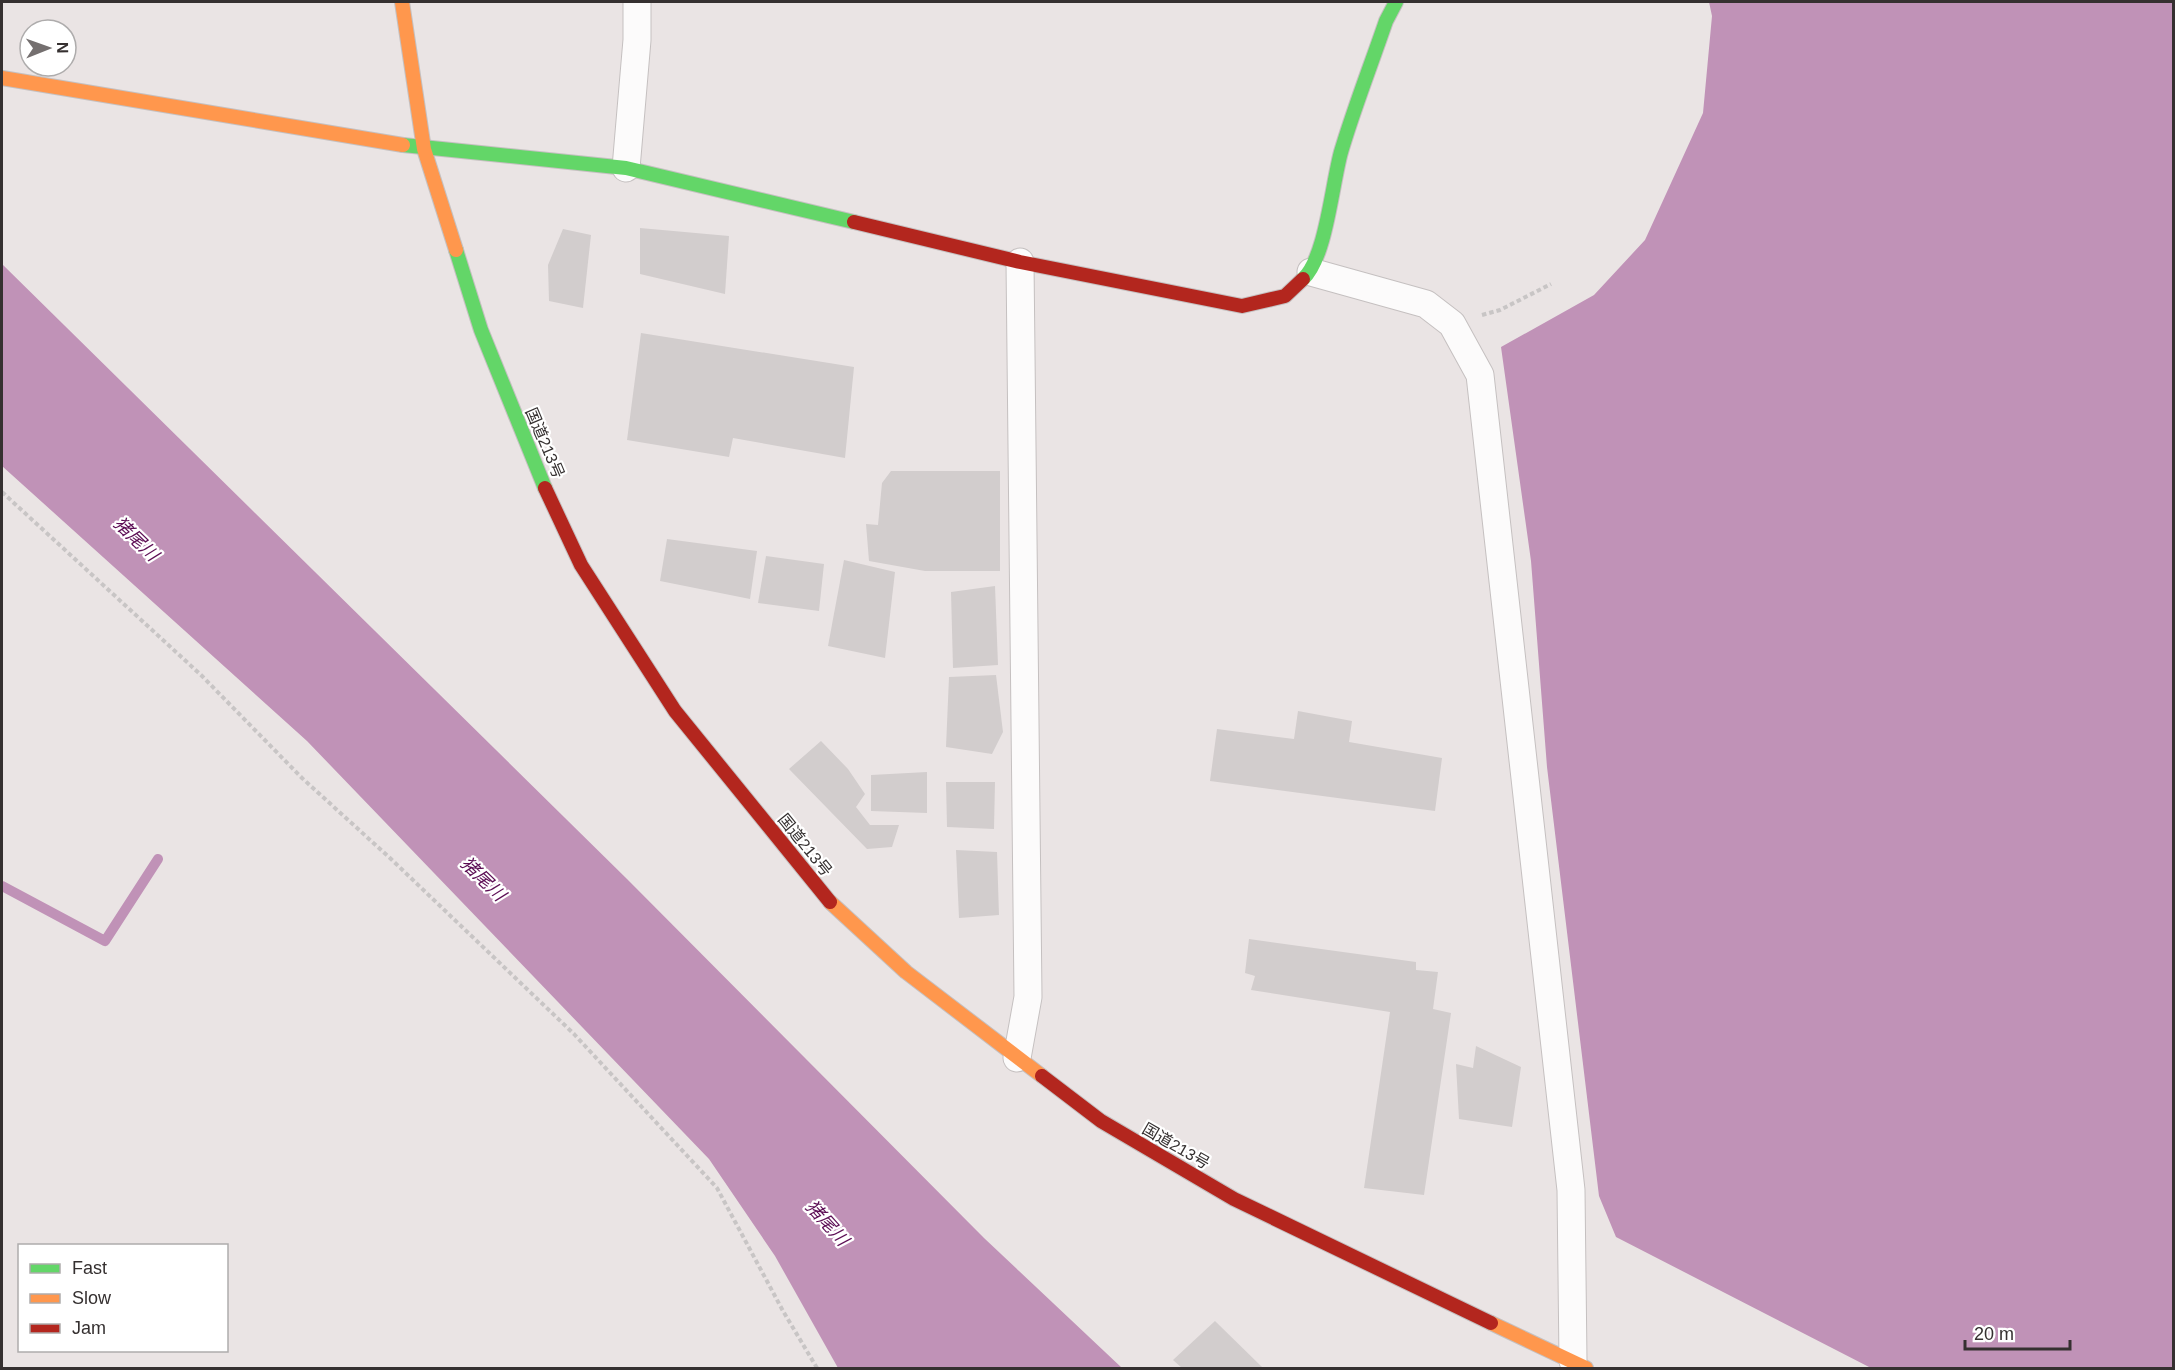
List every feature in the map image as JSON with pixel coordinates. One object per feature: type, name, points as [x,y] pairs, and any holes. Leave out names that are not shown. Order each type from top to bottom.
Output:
[{"type":"main road","name":"国道213号","points":[[402,2],[424,149],[481,330],[534,465],[581,565],[675,711],[835,908],[906,972],[1101,1121],[1234,1199],[1580,1365]]},
{"type":"main road","points":[[2,78],[424,149],[626,168],[1020,262],[1242,306],[1285,296],[1311,272],[1321,242],[1341,153],[1386,21],[1396,2]]},
{"type":"street","points":[[626,168],[637,40],[637,2]]},
{"type":"street","points":[[1017,1058],[1028,997],[1020,262]]},
{"type":"street","points":[[1311,272],[1426,304],[1452,324],[1480,375],[1571,1190],[1580,1365]]},
{"type":"path","points":[[1452,324],[1500,310],[1551,284]]},
{"type":"path","points":[[2,492],[201,675],[302,778],[392,859],[574,1034],[701,1170],[717,1188],[783,1311],[817,1368]]},
{"type":"water","points":[[1709,2],[2173,2],[2173,1368],[1871,1368],[1616,1237],[1599,1196],[1547,767],[1531,561],[1501,347],[1594,295],[1645,240],[1703,113],[1712,16]]},
{"type":"water","name":"猪尾川","points":[[2,264],[627,879],[984,1238],[1122,1368],[838,1368],[775,1256],[709,1159],[307,741],[2,466]]},
{"type":"building","points":[[640,228],[729,236],[725,294],[640,274]]},
{"type":"building","points":[[563,229],[591,235],[583,308],[549,301],[548,265]]},
{"type":"building","points":[[641,333],[854,367],[845,458],[733,438],[729,457],[627,440]]},
{"type":"building","points":[[891,471],[1000,471],[1000,571],[925,571],[869,561],[866,524],[878,525],[882,483]]},
{"type":"building","points":[[667,539],[757,551],[750,599],[660,581]]},
{"type":"building","points":[[766,556],[824,564],[819,611],[758,603]]},
{"type":"building","points":[[844,560],[895,572],[885,658],[828,646]]},
{"type":"building","points":[[995,586],[998,665],[953,668],[951,592]]},
{"type":"building","points":[[996,675],[1003,732],[992,754],[946,747],[949,677]]},
{"type":"building","points":[[1298,711],[1352,721],[1349,742],[1442,758],[1435,811],[1210,781],[1217,729],[1294,739]]},
{"type":"building","points":[[821,741],[848,769],[865,794],[856,807],[870,825],[899,825],[892,847],[867,849],[789,769]]},
{"type":"building","points":[[927,772],[927,813],[871,811],[871,775]]},
{"type":"building","points":[[946,782],[995,782],[994,829],[947,827]]},
{"type":"building","points":[[956,850],[997,852],[999,915],[959,918]]},
{"type":"building","points":[[1249,939],[1416,962],[1416,970],[1438,972],[1433,1009],[1451,1013],[1424,1195],[1364,1188],[1390,1012],[1251,990],[1255,976],[1245,973]]},
{"type":"building","points":[[1476,1046],[1521,1067],[1512,1127],[1459,1119],[1456,1064],[1473,1068]]},
{"type":"building","points":[[1215,1321],[1263,1368],[1182,1368],[1173,1360]]},
{"type":"waterway","points":[[2,886],[105,941],[158,859]]},
{"type":"traffic: fast","points":[[1303,279],[1311,269],[1323,238],[1341,152],[1386,21],[1396,2]]},
{"type":"traffic: fast","points":[[403,145],[626,168],[854,222]]},
{"type":"traffic: fast","points":[[456,250],[481,330],[545,488]]},
{"type":"traffic: slow","points":[[402,2],[424,149],[456,250]]},
{"type":"traffic: slow","points":[[2,78],[403,145]]},
{"type":"traffic: slow","points":[[830,902],[906,972],[1042,1076]]},
{"type":"traffic: slow","points":[[1491,1323],[1586,1368]]},
{"type":"traffic: jam","points":[[854,222],[1020,262],[1242,306],[1285,296],[1303,279]]},
{"type":"traffic: jam","points":[[545,488],[581,565],[675,711],[830,902]]},
{"type":"traffic: jam","points":[[1042,1076],[1101,1121],[1234,1199],[1491,1323]]}]
